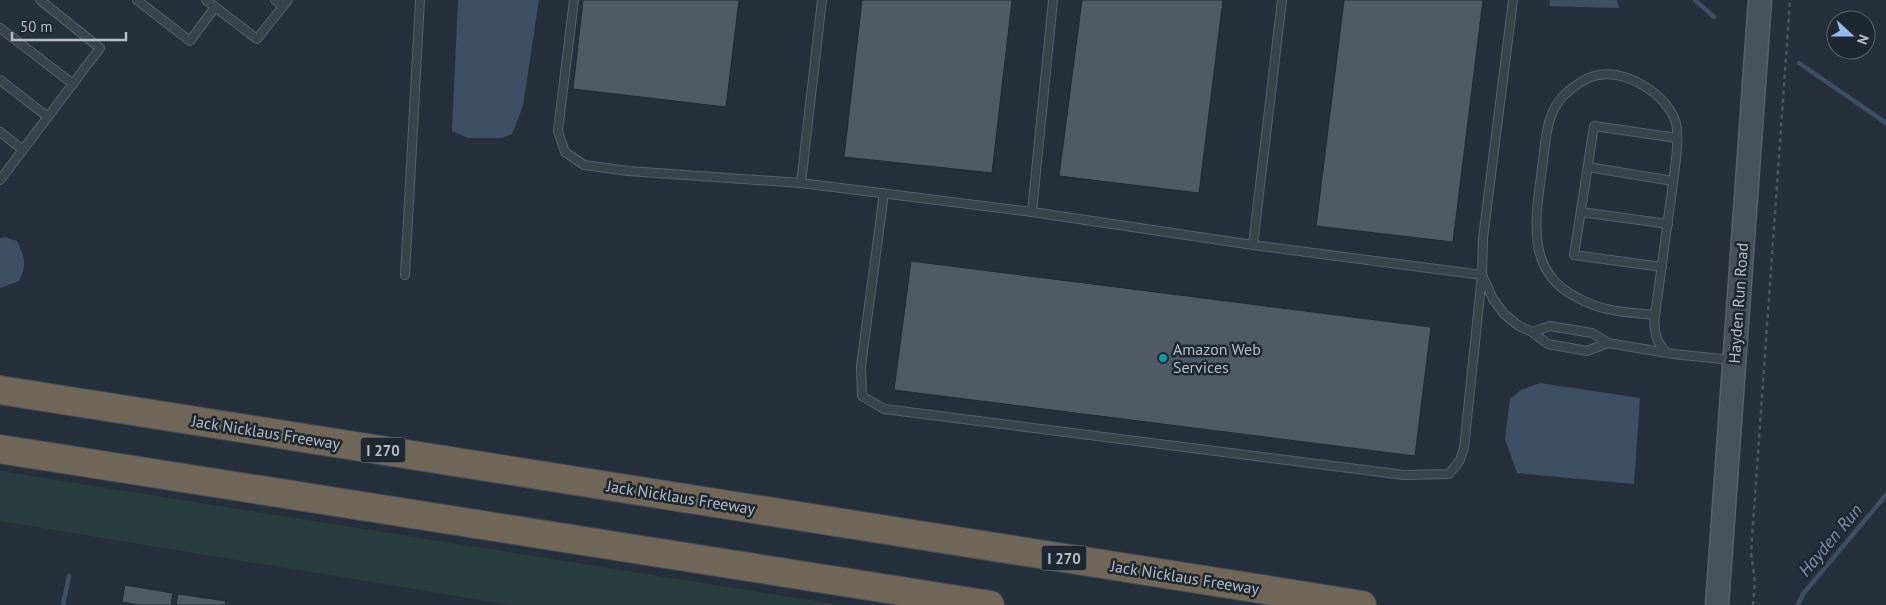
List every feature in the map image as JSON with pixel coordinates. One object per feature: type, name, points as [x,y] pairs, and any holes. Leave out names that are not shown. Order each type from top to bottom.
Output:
[{"type":"highway","name":"Jack Nicklaus Freeway","points":[[0,390],[1362,605]]},
{"type":"highway","points":[[0,449],[990,605]]},
{"type":"main road","name":"Hayden Run Road","points":[[1717,605],[1760,0]]},
{"type":"lane","points":[[0,180],[100,48],[40,0]]},
{"type":"lane","points":[[137,0],[190,40],[215,7]]},
{"type":"lane","points":[[206,0],[257,39],[286,3],[275,0]]},
{"type":"lane","points":[[406,275],[420,0]]},
{"type":"lane","points":[[574,0],[558,131],[565,152],[584,165],[620,170],[801,183],[884,193],[1032,212],[1253,246],[1482,275]]},
{"type":"lane","points":[[801,183],[822,0]]},
{"type":"lane","points":[[1032,212],[1052,0]]},
{"type":"lane","points":[[1253,246],[1282,0]]},
{"type":"lane","points":[[884,193],[861,366],[862,396],[884,409],[1404,475],[1449,474],[1460,460],[1464,448],[1482,275],[1483,238],[1513,0]]},
{"type":"lane","points":[[0,28],[73,84]]},
{"type":"lane","points":[[1655,314],[1606,309],[1592,305],[1559,287],[1542,264],[1536,232],[1536,216],[1548,126],[1555,107],[1565,94],[1582,82],[1595,76],[1610,75],[1641,84],[1666,103],[1675,122],[1677,138],[1673,181],[1655,314],[1655,334],[1660,346],[1667,353]]},
{"type":"lane","points":[[0,80],[48,117]]},
{"type":"lane","points":[[1662,267],[1574,255],[1594,126],[1677,138]]},
{"type":"lane","points":[[0,132],[23,150]]},
{"type":"lane","points":[[1588,167],[1673,181]]},
{"type":"lane","points":[[1581,212],[1668,224]]},
{"type":"lane","points":[[1482,275],[1493,299],[1504,314],[1548,344],[1587,351],[1608,343]]},
{"type":"lane","points":[[1532,332],[1550,326],[1592,333],[1608,343],[1667,353],[1734,360]]},
{"type":"path","points":[[1753,605],[1755,582],[1751,553],[1790,0]]},
{"type":"green space","points":[[0,471],[841,605],[510,605],[0,521]]},
{"type":"water","points":[[458,0],[539,0],[523,106],[512,134],[502,138],[468,138],[452,131]]},
{"type":"water","points":[[1550,0],[1617,0],[1619,8],[1549,6]]},
{"type":"water","points":[[5,237],[17,241],[24,265],[19,281],[0,288],[0,238]]},
{"type":"water","points":[[1540,383],[1640,398],[1634,484],[1517,473],[1505,439],[1510,399],[1521,390]]},
{"type":"building","points":[[583,0],[739,0],[726,107],[573,89]]},
{"type":"building","points":[[862,0],[1012,0],[992,173],[844,157]]},
{"type":"building","points":[[1082,0],[1223,0],[1199,193],[1059,176]]},
{"type":"building","points":[[1344,0],[1483,0],[1453,242],[1316,226]]},
{"type":"building","name":"Amazon Web Services","points":[[911,261],[1431,327],[1415,456],[894,390]]},
{"type":"building","points":[[125,585],[173,593],[171,605],[139,605],[122,602]]},
{"type":"building","points":[[178,594],[226,601],[225,605],[176,605]]},
{"type":"waterway","points":[[1695,0],[1714,17]]},
{"type":"waterway","points":[[1799,63],[1886,123]]},
{"type":"waterway","name":"Hayden Run","points":[[1798,605],[1803,594],[1886,495]]},
{"type":"waterway","points":[[63,605],[69,576]]},
{"type":"place","name":"Amazon Web Services","points":[[1163,358]]}]
